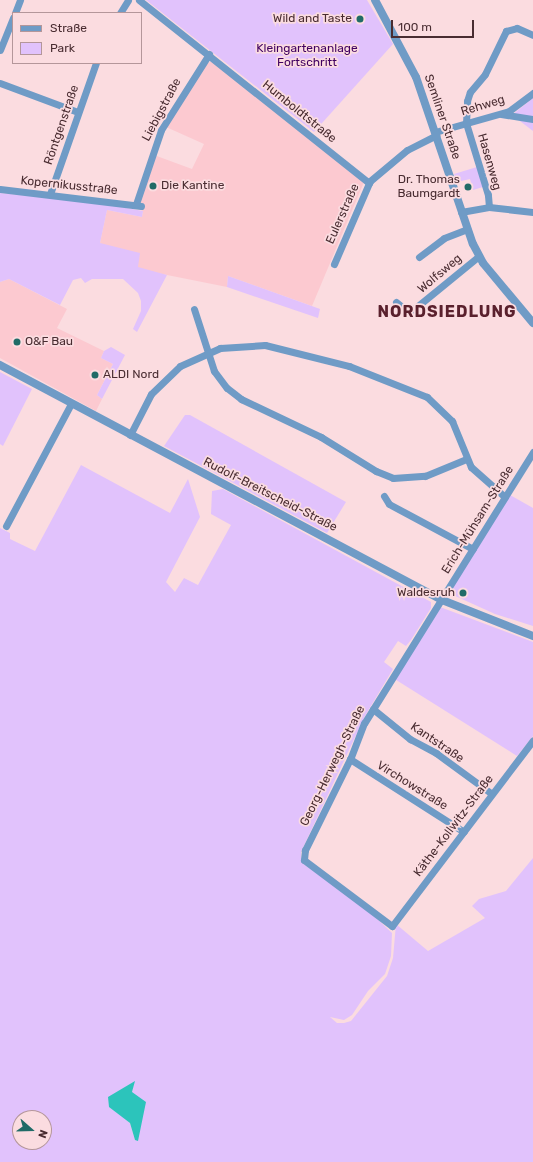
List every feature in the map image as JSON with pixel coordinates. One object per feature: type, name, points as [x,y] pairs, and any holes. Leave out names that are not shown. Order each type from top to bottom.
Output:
[{"type":"street","points":[[15,12],[20,0]]},
{"type":"street","points":[[121,12],[128,0]]},
{"type":"street","name":"Humboldtstraße","points":[[139,0],[369,183]]},
{"type":"street","name":"Semliner Straße","points":[[375,0],[416,77],[461,212],[479,256],[533,323]]},
{"type":"street","points":[[0,50],[12,20]]},
{"type":"street","points":[[466,123],[470,92],[485,74],[506,31],[517,28],[533,35]]},
{"type":"street","name":"Liebigstraße","points":[[139,205],[161,130],[182,92],[208,54]]},
{"type":"street","name":"Röntgenstraße","points":[[50,194],[96,64]]},
{"type":"street","points":[[0,84],[78,112]]},
{"type":"street","name":"Rehweg","points":[[435,134],[514,109],[533,93]]},
{"type":"street","points":[[501,114],[533,119]]},
{"type":"street","name":"Hasenweg","points":[[466,123],[488,195],[488,207]]},
{"type":"street","name":"Eulerstraße","points":[[334,264],[369,183],[407,150],[435,134]]},
{"type":"street","name":"Kopernikusstraße","points":[[0,189],[139,205]]},
{"type":"street","name":"Hasenweg","points":[[461,212],[488,207],[533,212]]},
{"type":"street","points":[[419,257],[444,238],[467,229]]},
{"type":"street","name":"Wolfsweg","points":[[396,302],[407,311],[414,309],[479,256]]},
{"type":"street","points":[[194,309],[207,351],[220,379],[241,399],[321,437],[384,475],[420,477],[466,459]]},
{"type":"street","points":[[130,435],[159,385],[180,366],[207,351],[247,344],[284,349],[400,385],[427,397],[447,414],[458,432],[466,459],[482,480],[505,497]]},
{"type":"street","name":"Rudolf-Breitscheid-Straße","points":[[0,365],[442,600],[533,636]]},
{"type":"street","points":[[6,526],[71,404]]},
{"type":"street","name":"Erich-Mühsam-Straße","points":[[442,600],[533,452]]},
{"type":"street","points":[[384,496],[389,504],[473,549]]},
{"type":"street","name":"Georg-Herwegh-Straße","points":[[392,926],[306,863],[305,850],[350,759],[372,709],[442,600]]},
{"type":"street","name":"Kantstraße","points":[[372,709],[410,739],[436,753],[492,794]]},
{"type":"street","name":"Käthe-Kollwitz-Straße","points":[[392,926],[533,740]]},
{"type":"street","name":"Virchowstraße","points":[[350,759],[464,832]]},
{"type":"shaded area","points":[[214,61],[364,182],[312,306],[228,276],[227,287],[142,270],[100,243],[107,210],[142,217],[143,211],[138,209],[154,155],[192,169],[204,144],[166,127],[207,63]]},
{"type":"shaded area","points":[[9,279],[67,309],[57,328],[104,351],[101,358],[113,364],[97,395],[102,399],[96,411],[0,358],[0,282]]},
{"type":"green space","name":"Kleingartenanlage Fortschritt","points":[[146,0],[367,0],[393,44],[314,132]]},
{"type":"green space","points":[[533,98],[533,131],[512,115]]},
{"type":"green space","points":[[477,167],[483,187],[473,190],[470,179],[457,182],[454,174]]},
{"type":"green space","points":[[0,193],[93,202],[143,211],[142,217],[107,210],[100,243],[140,253],[138,267],[167,275],[137,332],[133,329],[141,311],[141,301],[138,293],[123,279],[92,279],[85,283],[81,278],[73,280],[60,305],[9,279],[0,282]]},
{"type":"green space","points":[[228,276],[320,309],[318,318],[227,287]]},
{"type":"green space","points":[[111,347],[125,355],[102,399],[97,395],[113,364],[101,358],[104,351]]},
{"type":"green space","points":[[0,372],[32,389],[3,446],[0,444]]},
{"type":"green space","points":[[185,415],[190,415],[346,502],[327,533],[164,446]]},
{"type":"green space","points":[[81,465],[170,513],[188,479],[200,517],[166,582],[175,592],[184,578],[198,585],[231,525],[211,514],[212,491],[223,489],[431,602],[431,608],[411,640],[406,646],[398,641],[384,662],[393,669],[365,716],[301,852],[301,858],[304,864],[370,912],[392,933],[391,956],[385,974],[368,991],[352,1015],[344,1020],[330,1017],[337,1023],[344,1023],[351,1021],[387,976],[393,958],[396,924],[428,951],[485,918],[472,906],[479,899],[506,891],[533,858],[533,1162],[0,1162],[0,528],[10,533],[10,539],[35,551]],"holes":[[[134,1082],[132,1092],[135,1140],[130,1123],[108,1098]]]},
{"type":"green space","points":[[510,495],[533,508],[533,626],[495,614],[453,595],[450,591]]},
{"type":"green space","points":[[440,607],[533,642],[533,736],[517,756],[393,678]]},
{"type":"water","points":[[135,1081],[132,1092],[146,1102],[138,1141],[135,1140],[130,1123],[109,1107],[108,1097]]},
{"type":"place","name":"Wild and Taste","points":[[360,19]]},
{"type":"place","name":"Die Kantine","points":[[153,186]]},
{"type":"place","name":"Dr. Thomas Baumgardt","points":[[468,187]]},
{"type":"place","name":"O&F Bau","points":[[17,342]]},
{"type":"place","name":"ALDI Nord","points":[[95,375]]},
{"type":"place","name":"Waldesruh","points":[[463,593]]},
{"type":"district","name":"NORDSIEDLUNG","points":[[447,312]]}]
